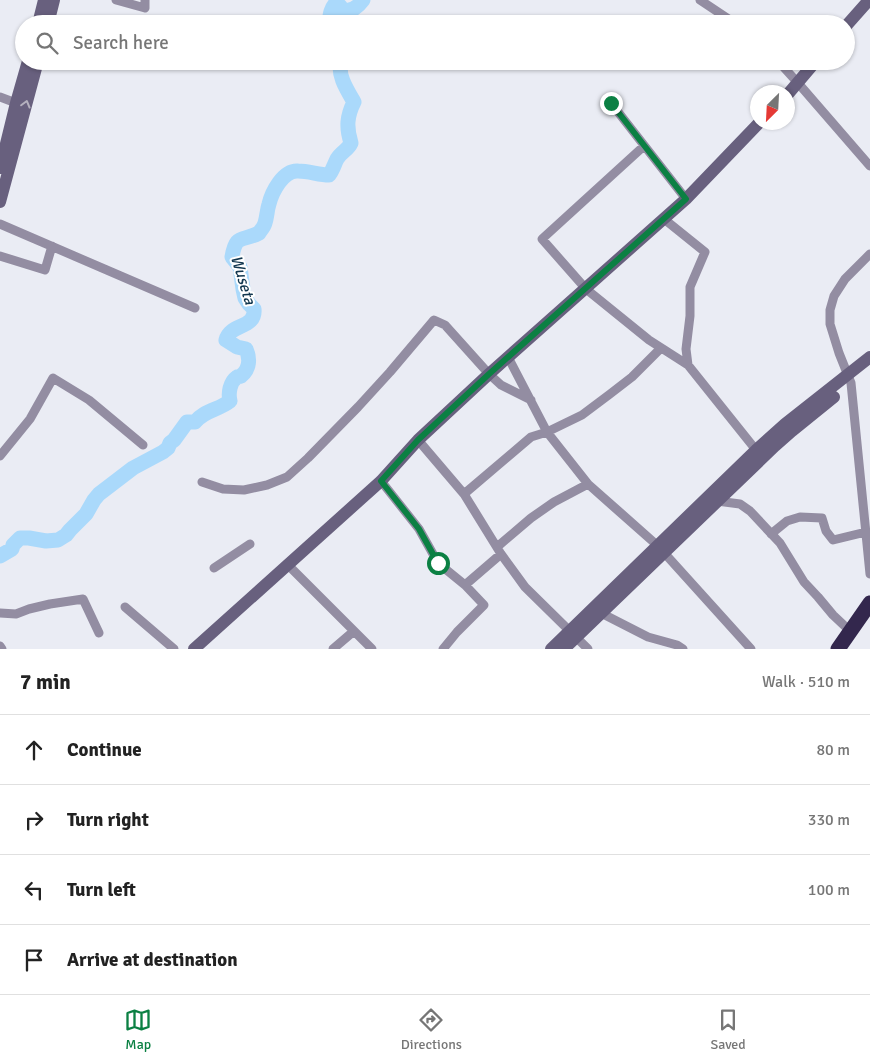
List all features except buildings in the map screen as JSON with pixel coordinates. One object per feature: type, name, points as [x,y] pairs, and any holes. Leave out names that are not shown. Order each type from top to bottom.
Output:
[{"type":"highway","points":[[838,649],[870,603]]},
{"type":"highway","points":[[850,649],[870,619]]},
{"type":"street","points":[[40,15],[44,0]]},
{"type":"street","points":[[50,15],[54,0]]},
{"type":"street","points":[[116,0],[145,8],[145,0]]},
{"type":"street","points":[[700,0],[722,15]]},
{"type":"street","points":[[855,16],[869,0]]},
{"type":"street","points":[[0,168],[16,104],[29,70]]},
{"type":"street","points":[[0,202],[29,70]]},
{"type":"street","points":[[786,70],[870,166]]},
{"type":"street","points":[[795,86],[809,70]]},
{"type":"street","points":[[0,97],[16,104]]},
{"type":"street","points":[[611,103],[686,199]]},
{"type":"street","points":[[194,649],[381,481],[418,440],[489,374],[686,199],[752,130]]},
{"type":"street","points":[[644,146],[542,239],[586,289],[661,348],[688,365],[756,450]]},
{"type":"street","points":[[664,219],[706,252],[690,287],[690,316],[686,349],[688,365]]},
{"type":"street","points":[[0,224],[195,308]]},
{"type":"street","points":[[0,256],[45,270],[52,246]]},
{"type":"street","points":[[870,254],[845,279],[834,296],[830,310],[830,324],[849,379],[870,574]]},
{"type":"street","points":[[202,482],[223,489],[244,490],[267,485],[287,477],[358,407],[434,320],[445,325],[501,385],[531,400]]},
{"type":"street","points":[[464,494],[531,437],[547,432],[582,415],[632,377],[661,348]]},
{"type":"street","points":[[508,357],[547,432],[588,484],[661,550],[751,649]]},
{"type":"street","points":[[564,649],[572,634],[661,550],[849,379],[870,357]]},
{"type":"street","points":[[551,649],[601,613],[756,450],[786,424],[849,379],[870,367]]},
{"type":"street","points":[[0,456],[30,419],[53,378],[89,400],[143,445]]},
{"type":"street","points":[[418,440],[464,494],[524,587],[588,649]]},
{"type":"street","points":[[381,481],[419,529],[438,563],[466,585],[484,606],[457,632],[443,649]]},
{"type":"street","points":[[466,585],[531,518],[554,502],[588,484]]},
{"type":"street","points":[[717,501],[740,504],[750,511],[780,543],[804,582],[850,631]]},
{"type":"street","points":[[771,534],[787,521],[800,517],[822,518],[826,531],[833,540],[866,532]]},
{"type":"street","points":[[214,568],[250,544]]},
{"type":"street","points":[[288,564],[372,649]]},
{"type":"street","points":[[0,613],[16,614],[50,604],[83,599],[99,633]]},
{"type":"street","points":[[125,607],[174,649]]},
{"type":"street","points":[[601,613],[648,637],[677,645],[683,649]]},
{"type":"street","points":[[333,649],[354,631]]},
{"type":"waterway","name":"Wuseta","points":[[330,15],[336,3],[343,10],[352,10],[363,0]]},
{"type":"waterway","name":"Wuseta","points":[[0,556],[12,549],[13,545],[20,538],[46,541],[58,540],[66,535],[86,514],[99,494],[133,468],[168,448],[187,422],[195,422],[207,412],[230,401],[229,391],[231,385],[237,377],[244,373],[248,367],[249,360],[246,349],[237,347],[226,340],[232,331],[247,323],[254,315],[254,309],[245,298],[240,267],[232,257],[234,249],[241,239],[259,233],[265,223],[268,206],[273,194],[283,178],[288,174],[298,171],[329,175],[337,159],[350,145],[348,122],[354,102],[340,70]]},
{"type":"route","points":[[438,563],[419,529],[381,481],[418,440],[489,374],[686,199],[611,103]]}]
